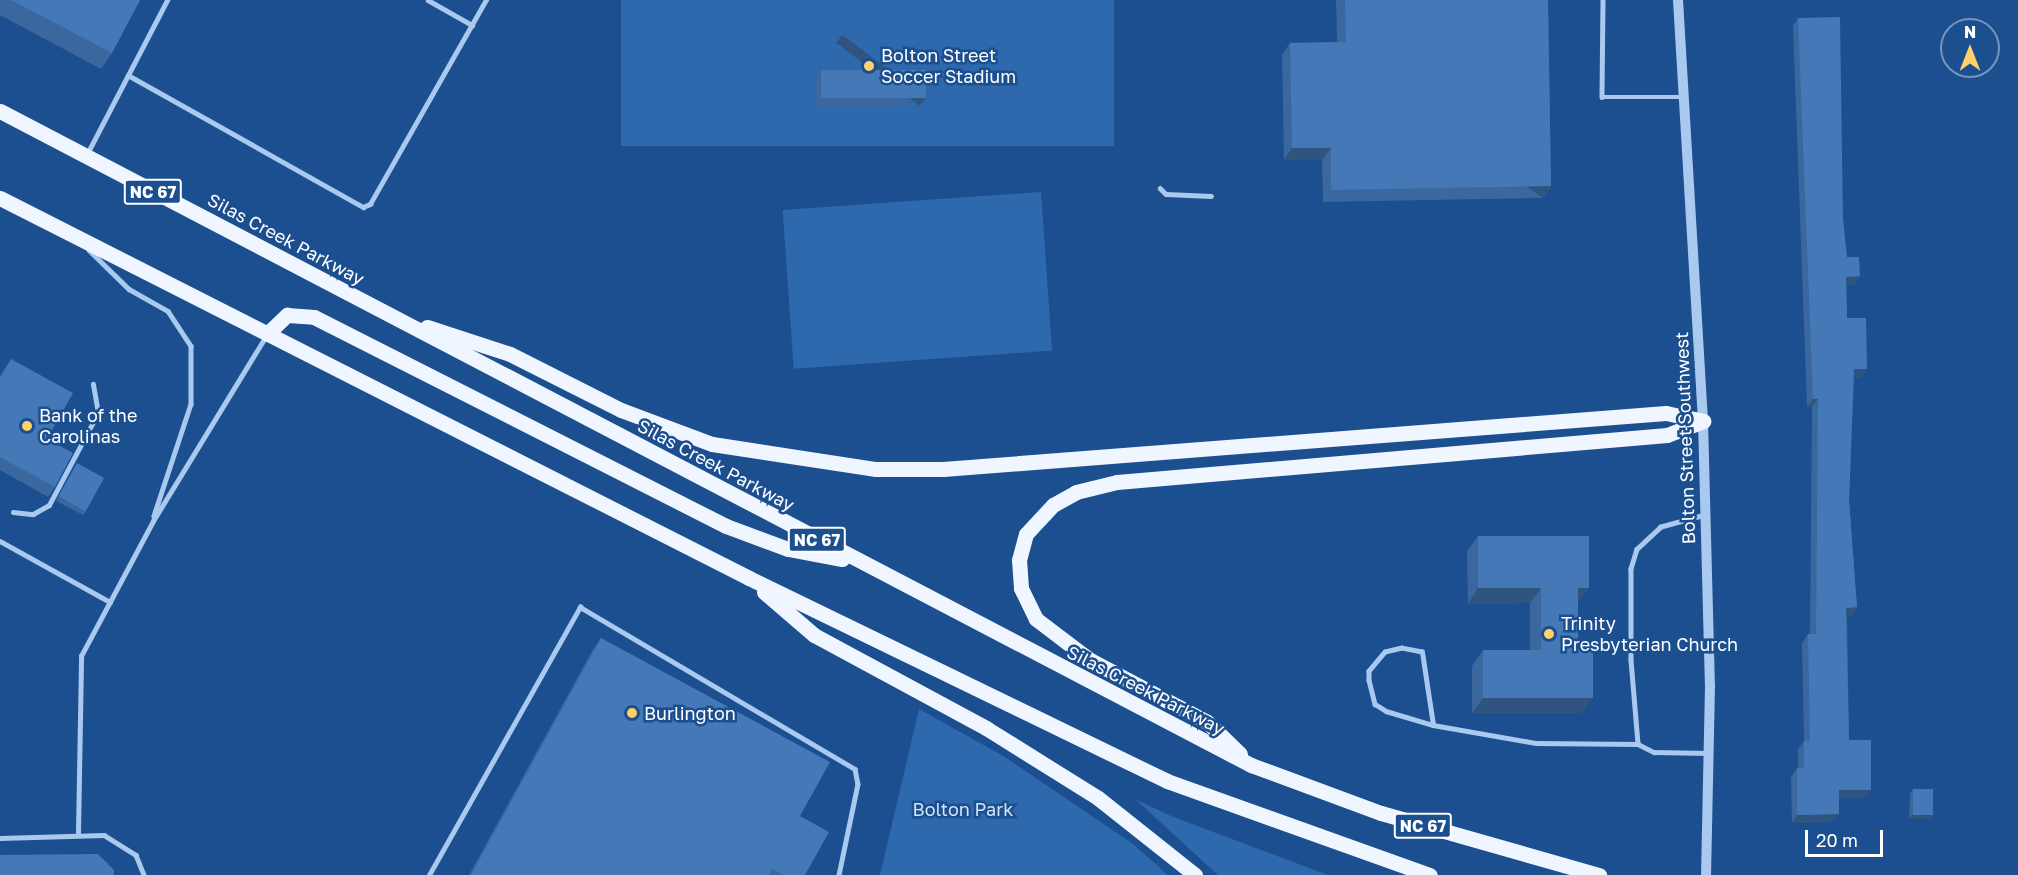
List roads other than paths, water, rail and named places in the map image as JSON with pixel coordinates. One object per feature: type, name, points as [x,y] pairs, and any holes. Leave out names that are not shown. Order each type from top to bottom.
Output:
[{"type":"main road","name":"Silas Creek Parkway","points":[[0,111],[860,563],[1251,765],[1391,817],[1599,875]]},
{"type":"main road","name":"NC 67","points":[[0,198],[749,578],[1167,781],[1430,875]]},
{"type":"main road","points":[[385,312],[510,354],[621,410],[712,444],[876,469],[943,469],[1666,413],[1703,421]]},
{"type":"main road","points":[[267,334],[286,315],[314,317],[726,526],[788,549],[860,563]]},
{"type":"main road","points":[[1251,765],[1207,722],[1090,660],[1036,619],[1021,588],[1019,560],[1026,534],[1053,506],[1076,492],[1118,482],[1667,435],[1703,421]]},
{"type":"main road","points":[[749,578],[814,635],[986,728],[1098,798],[1195,875]]},
{"type":"street","name":"Bolton Street Southwest","points":[[1678,0],[1703,421],[1709,753],[1706,875]]},
{"type":"lane","points":[[86,156],[167,0]]},
{"type":"lane","points":[[428,0],[472,25]]},
{"type":"lane","points":[[128,75],[363,207],[370,204],[486,0]]},
{"type":"lane","points":[[1603,0],[1602,97],[1684,96]]},
{"type":"lane","points":[[1160,189],[1166,194],[1211,196]]},
{"type":"lane","points":[[77,239],[129,289],[168,311],[191,346],[191,404],[153,521]]},
{"type":"lane","points":[[78,833],[77,675],[88,639],[153,521],[267,334]]},
{"type":"lane","points":[[13,512],[33,514],[49,505],[98,413],[93,384]]},
{"type":"lane","points":[[1638,744],[1631,569],[1637,549],[1660,528],[1705,515]]},
{"type":"lane","points":[[0,541],[110,602]]},
{"type":"lane","points":[[429,875],[580,607],[855,769],[858,784],[838,875]]},
{"type":"lane","points":[[1433,725],[1422,652],[1402,648],[1385,652],[1369,671],[1376,704],[1433,725],[1536,743],[1638,744],[1654,752],[1709,753]]},
{"type":"lane","points":[[0,838],[78,833],[120,842],[136,855],[144,875]]},
{"type":"place","name":"Bolton Street Soccer Stadium","points":[[869,66]]},
{"type":"place","name":"Bank of the Carolinas","points":[[27,426]]},
{"type":"place","name":"Trinity Presbyterian Church","points":[[1549,634]]},
{"type":"place","name":"Burlington","points":[[632,713]]},
{"type":"park label","name":"Bolton Park","points":[[963,809]]}]
